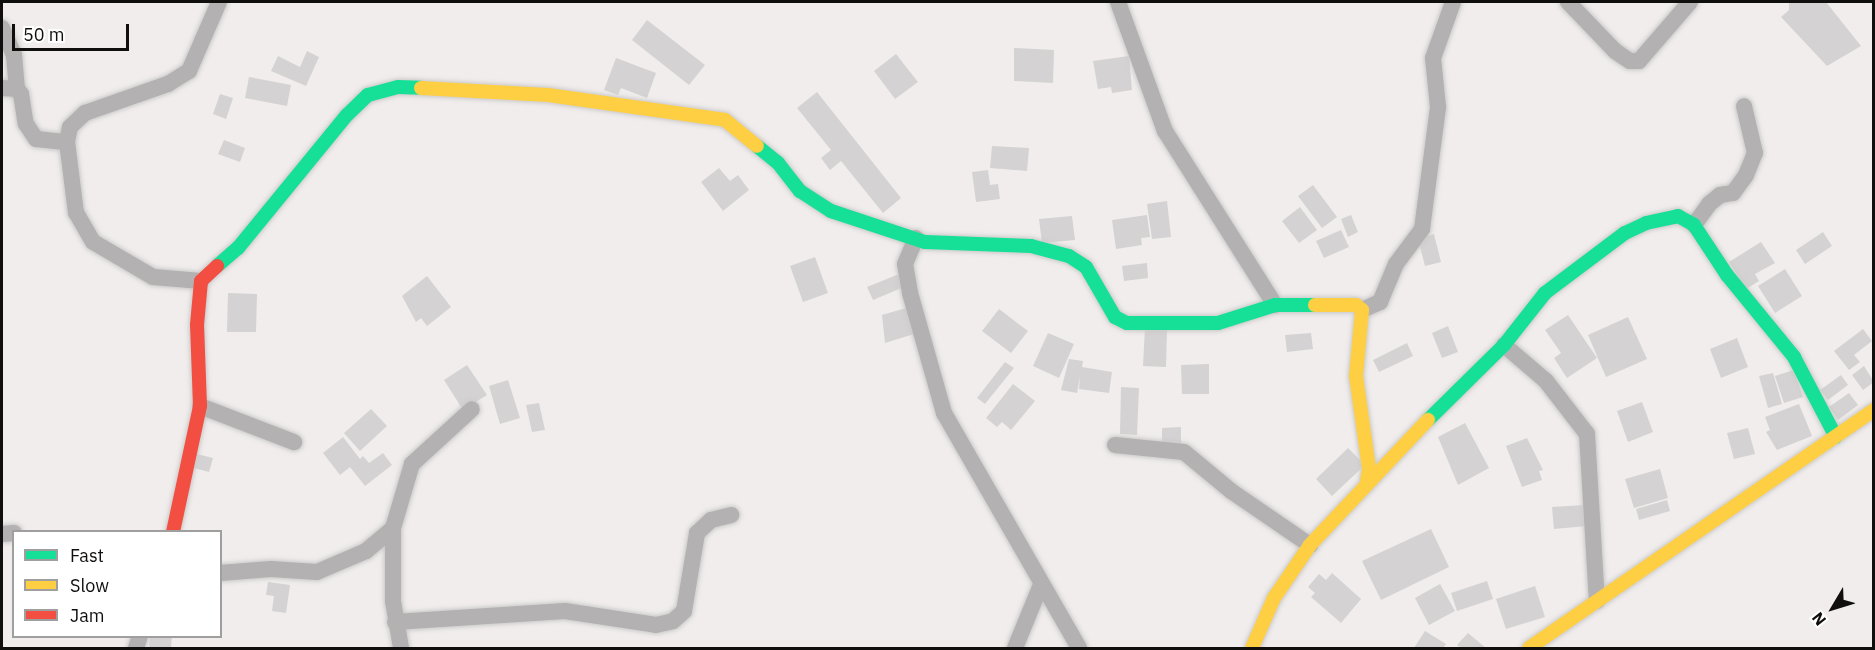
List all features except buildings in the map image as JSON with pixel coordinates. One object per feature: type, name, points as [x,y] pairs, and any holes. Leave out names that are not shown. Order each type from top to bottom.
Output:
[{"type":"street","points":[[201,281],[153,277],[93,242],[76,213],[67,142],[70,127],[85,113],[168,84],[189,71],[219,2]]},
{"type":"street","points":[[1118,2],[1165,131],[1275,304]]},
{"type":"street","points":[[173,530],[200,406],[197,325],[201,281],[238,248],[347,115],[369,95],[398,87],[548,95],[725,120],[778,163],[800,191],[831,211],[916,238],[985,246],[1031,246],[1069,256],[1086,267],[1115,316],[1127,323],[1218,323],[1275,304],[1345,303],[1362,310],[1380,302],[1396,264],[1422,229],[1438,107],[1433,58],[1453,2]]},
{"type":"street","points":[[1568,2],[1615,51],[1630,61],[1639,61],[1690,2]]},
{"type":"street","points":[[2,28],[14,55],[9,89],[26,124],[36,139],[67,142]]},
{"type":"street","points":[[1694,225],[1709,204],[1720,195],[1733,193],[1746,175],[1755,153],[1744,106]]},
{"type":"street","points":[[1252,648],[1274,598],[1310,545],[1367,481],[1504,345],[1545,293],[1625,233],[1678,216],[1694,225],[1727,275],[1794,357],[1836,437]]},
{"type":"street","points":[[916,238],[905,264],[910,292],[944,413],[1041,587],[1079,648]]},
{"type":"street","points":[[1362,310],[1356,376],[1369,469],[1367,481]]},
{"type":"street","points":[[1504,345],[1546,381],[1587,434],[1597,601]]},
{"type":"street","points":[[200,406],[294,442]]},
{"type":"street","points":[[401,648],[395,622],[393,528],[412,464],[472,409]]},
{"type":"street","points":[[1529,648],[1874,410]]},
{"type":"street","points":[[1115,445],[1184,452],[1231,491],[1310,545]]},
{"type":"street","points":[[395,622],[565,611],[656,625],[673,621],[684,611],[697,533],[711,520],[731,515]]},
{"type":"street","points":[[222,573],[272,569],[317,572],[366,551],[393,528]]},
{"type":"street","points":[[1015,648],[1041,587]]},
{"type":"traffic: fast","points":[[217,266],[238,248],[347,115],[368,95],[398,87],[421,88]]},
{"type":"traffic: fast","points":[[757,146],[778,163],[800,191],[831,211],[925,242],[1031,246],[1069,256],[1086,267],[1115,317],[1127,323],[1218,323],[1275,305],[1315,305]]},
{"type":"traffic: fast","points":[[1428,420],[1504,345],[1545,293],[1625,233],[1646,223],[1678,216],[1694,225],[1727,275],[1794,357],[1836,437]]},
{"type":"traffic: slow","points":[[421,88],[548,95],[725,120],[757,146]]},
{"type":"traffic: slow","points":[[1315,305],[1356,305],[1362,310],[1356,376],[1369,469],[1367,481]]},
{"type":"traffic: slow","points":[[1529,648],[1874,410]]},
{"type":"traffic: slow","points":[[1252,648],[1274,598],[1310,545],[1428,420]]},
{"type":"traffic: jam","points":[[173,530],[200,406],[197,325],[201,281],[217,266]]}]
